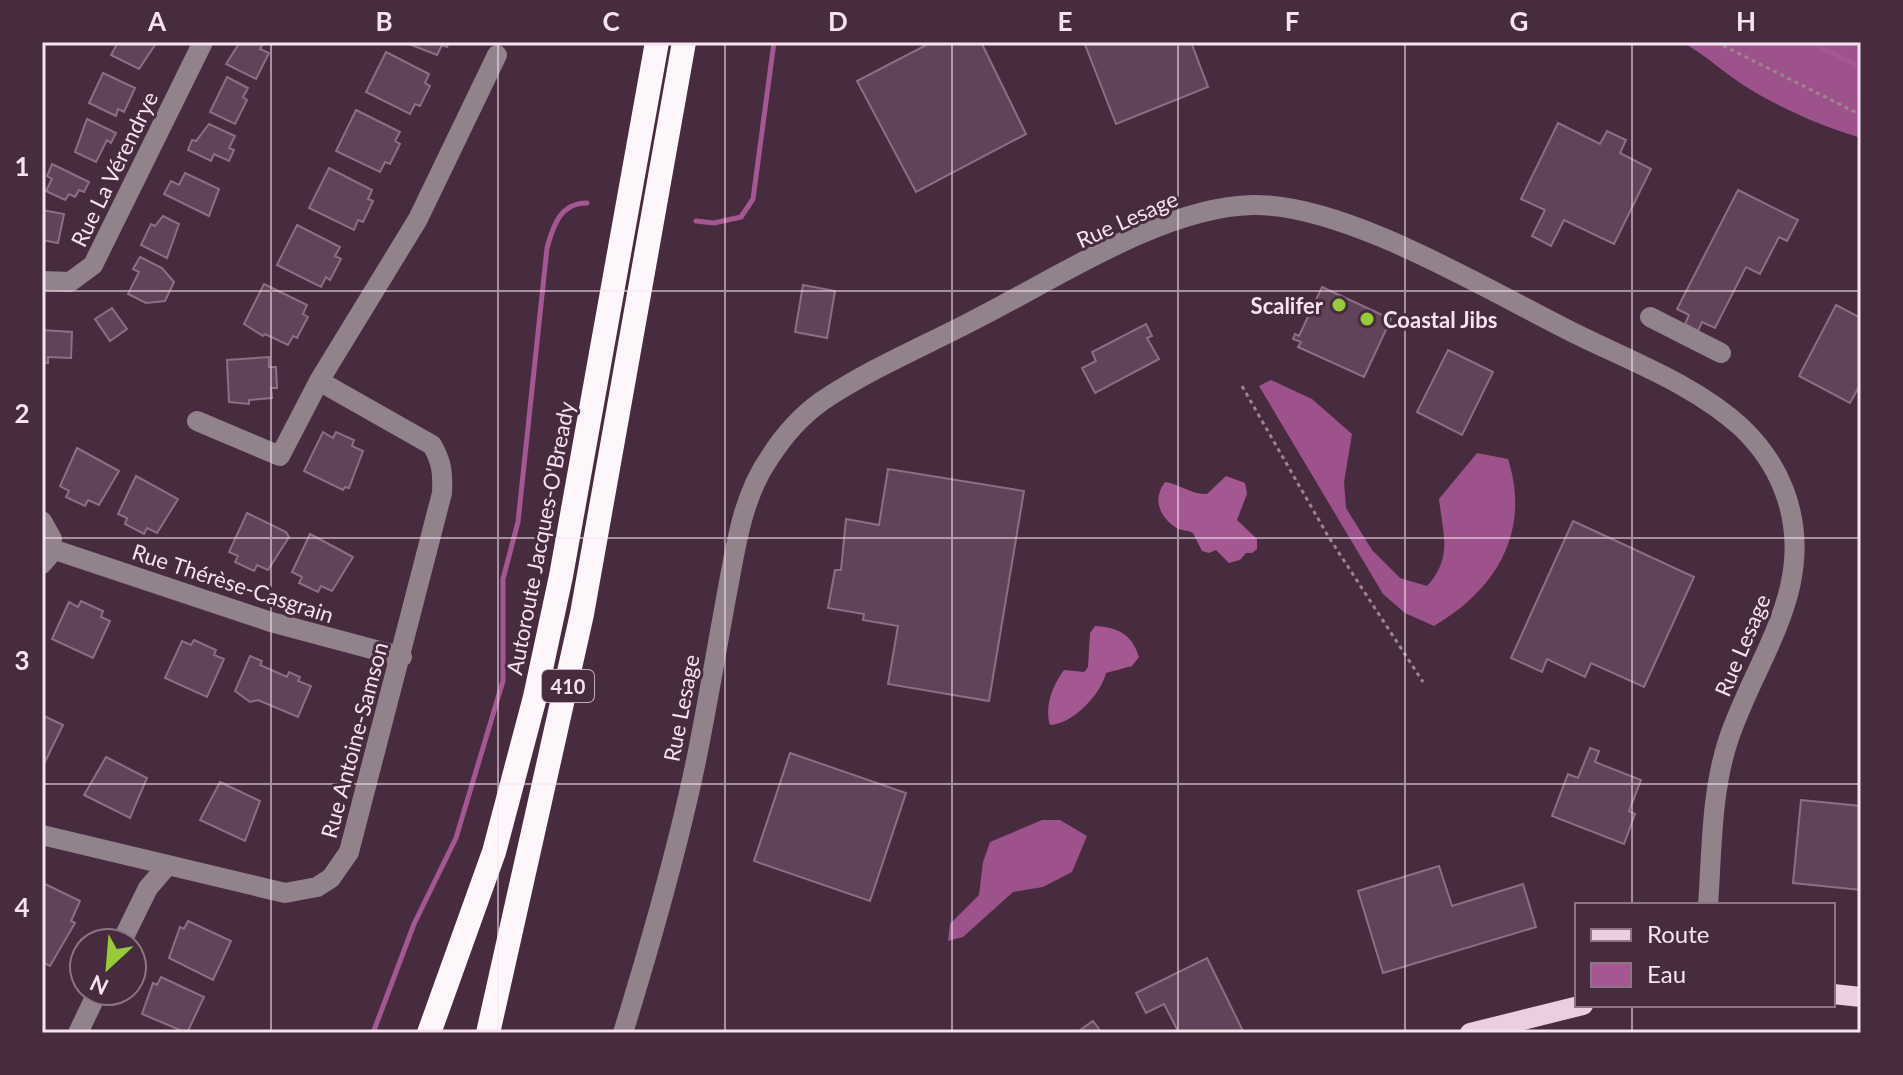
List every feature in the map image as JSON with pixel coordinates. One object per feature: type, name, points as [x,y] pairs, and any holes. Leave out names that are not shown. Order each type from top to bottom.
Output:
[{"type":"highway","name":"Autoroute Jacques-O'Bready","points":[[429,1033],[494,852],[533,709],[561,576],[657,42]]},
{"type":"highway","name":"410","points":[[488,1033],[582,614],[684,42]]},
{"type":"main road","points":[[1835,994],[1861,997]]},
{"type":"main road","points":[[1470,1033],[1575,1007]]},
{"type":"street","name":"Rue La Vérendrye","points":[[42,281],[70,282],[93,265],[203,42]]},
{"type":"street","points":[[197,421],[280,456],[319,381],[418,219],[497,55]]},
{"type":"street","name":"Rue Lesage","points":[[623,1033],[669,875],[697,759],[739,529],[754,483],[767,461],[808,412],[863,377],[1154,228],[1225,208],[1274,206],[1304,211],[1385,241],[1696,395],[1741,427],[1759,447],[1784,491],[1790,513],[1795,534],[1794,579],[1780,627],[1728,742],[1716,798],[1708,903]]},
{"type":"street","points":[[1650,317],[1721,353]]},
{"type":"street","name":"Rue Antoine-Samson","points":[[42,835],[285,893],[317,887],[341,868],[355,836],[442,493],[440,458],[432,445],[319,381]]},
{"type":"street","name":"Rue Thérèse-Casgrain","points":[[42,521],[50,530],[47,557],[402,657]]},
{"type":"street","points":[[129,927],[148,888],[167,866]]},
{"type":"street","points":[[78,1033],[90,1007]]},
{"type":"path","points":[[1716,42],[1861,115]]},
{"type":"path","points":[[1242,386],[1328,536],[1423,682]]},
{"type":"shaded area","points":[[1682,42],[1861,42],[1861,138],[1775,103],[1740,83]]},
{"type":"shaded area","points":[[1271,380],[1312,399],[1352,434],[1344,482],[1346,508],[1372,550],[1400,578],[1427,586],[1435,576],[1444,545],[1439,499],[1477,453],[1508,459],[1514,485],[1515,510],[1511,534],[1491,576],[1456,611],[1434,626],[1405,613],[1383,594],[1259,386]]},
{"type":"shaded area","points":[[1042,820],[1060,820],[1087,836],[1072,872],[1043,887],[1013,892],[963,937],[948,941],[950,924],[979,895],[983,862],[990,842]]},
{"type":"water","points":[[1226,476],[1245,483],[1247,494],[1237,520],[1257,539],[1257,549],[1229,563],[1216,550],[1209,553],[1202,551],[1193,533],[1169,522],[1161,512],[1158,500],[1165,482],[1207,494]]},
{"type":"water","points":[[1095,626],[1123,633],[1139,657],[1132,666],[1106,673],[1098,690],[1077,714],[1050,725],[1048,710],[1053,689],[1064,670],[1084,672],[1088,667],[1090,633]]},
{"type":"building","points":[[118,42],[149,42],[155,45],[139,69],[111,55]]},
{"type":"building","points":[[240,42],[264,42],[260,49],[269,53],[256,79],[226,64]]},
{"type":"building","points":[[404,42],[449,42],[447,47],[442,45],[437,55]]},
{"type":"building","points":[[932,42],[981,42],[1026,134],[916,192],[857,81]]},
{"type":"building","points":[[1084,42],[1191,42],[1208,87],[1116,124]]},
{"type":"building","points":[[386,52],[429,74],[425,83],[430,86],[420,106],[415,104],[410,114],[366,92]]},
{"type":"building","points":[[103,73],[135,88],[124,112],[118,109],[116,116],[89,103]]},
{"type":"building","points":[[227,77],[248,88],[243,97],[247,100],[235,124],[210,112]]},
{"type":"building","points":[[356,110],[400,132],[395,141],[400,144],[390,164],[385,162],[380,172],[336,151]]},
{"type":"building","points":[[87,119],[116,133],[111,143],[107,140],[96,162],[75,152]]},
{"type":"building","points":[[1558,123],[1600,144],[1607,131],[1626,140],[1620,153],[1651,169],[1614,244],[1564,220],[1551,246],[1532,236],[1545,210],[1521,199]]},
{"type":"building","points":[[209,124],[235,136],[229,148],[234,150],[229,161],[214,154],[211,161],[188,150],[192,140],[196,141]]},
{"type":"building","points":[[52,164],[89,182],[84,192],[79,190],[75,197],[69,194],[65,200],[46,191],[52,179],[47,176]]},
{"type":"building","points":[[329,168],[372,190],[368,199],[373,201],[363,222],[358,220],[354,230],[309,208]]},
{"type":"building","points":[[185,173],[219,189],[209,216],[164,194],[171,181],[179,185]]},
{"type":"building","points":[[1738,190],[1798,220],[1787,241],[1779,237],[1760,274],[1746,267],[1715,328],[1702,322],[1698,331],[1685,324],[1689,315],[1677,309]]},
{"type":"building","points":[[42,210],[64,214],[58,243],[42,240]]},
{"type":"building","points":[[163,216],[179,224],[167,258],[141,245],[151,224],[155,226]]},
{"type":"building","points":[[297,225],[340,247],[335,256],[341,259],[330,280],[326,277],[321,287],[277,265]]},
{"type":"building","points":[[140,257],[162,268],[174,282],[165,301],[146,303],[128,294],[139,272],[133,269]]},
{"type":"building","points":[[264,284],[307,305],[303,314],[308,317],[297,338],[293,336],[288,345],[265,334],[263,336],[244,324]]},
{"type":"building","points":[[803,285],[835,291],[827,338],[795,332]]},
{"type":"building","points":[[1322,287],[1391,319],[1364,377],[1298,347],[1301,342],[1293,339],[1295,334],[1299,336]]},
{"type":"building","points":[[1836,305],[1861,318],[1861,383],[1850,403],[1799,376]]},
{"type":"building","points":[[112,308],[127,329],[110,341],[95,319]]},
{"type":"building","points":[[1146,324],[1152,336],[1147,338],[1159,359],[1095,393],[1082,368],[1096,361],[1092,352]]},
{"type":"building","points":[[42,330],[72,332],[71,358],[48,357],[48,363],[42,362]]},
{"type":"building","points":[[1448,350],[1493,372],[1462,435],[1417,412]]},
{"type":"building","points":[[269,357],[269,367],[276,367],[277,388],[271,388],[272,398],[249,400],[249,404],[229,402],[227,360]]},
{"type":"building","points":[[323,432],[333,438],[336,432],[354,440],[352,446],[363,451],[349,488],[343,490],[304,471]]},
{"type":"building","points":[[77,448],[119,471],[99,505],[88,500],[85,506],[66,497],[69,491],[60,486]]},
{"type":"building","points":[[888,469],[1024,491],[989,701],[888,684],[898,626],[863,620],[864,614],[828,608],[835,570],[841,570],[846,519],[879,525]]},
{"type":"building","points":[[136,476],[178,499],[157,533],[147,528],[144,534],[125,524],[127,518],[118,514]]},
{"type":"building","points":[[247,513],[286,532],[289,537],[268,570],[257,565],[254,571],[235,562],[238,556],[229,552]]},
{"type":"building","points":[[1573,521],[1694,577],[1644,687],[1591,663],[1585,677],[1547,659],[1542,672],[1511,658]]},
{"type":"building","points":[[310,534],[353,557],[332,591],[321,586],[318,592],[299,583],[302,577],[292,572]]},
{"type":"building","points":[[81,601],[103,611],[101,617],[110,621],[93,658],[52,639],[69,602],[78,607]]},
{"type":"building","points":[[194,640],[216,650],[214,655],[224,659],[207,697],[165,678],[182,641],[191,645]]},
{"type":"building","points":[[250,656],[262,661],[260,665],[287,677],[289,672],[300,677],[298,681],[311,686],[298,717],[258,700],[250,702],[235,691]]},
{"type":"building","points":[[42,715],[63,725],[45,762],[42,761]]},
{"type":"building","points":[[1590,748],[1599,751],[1595,762],[1641,780],[1629,811],[1635,814],[1624,844],[1552,816],[1568,774],[1578,778]]},
{"type":"building","points":[[790,753],[906,793],[870,901],[754,861]]},
{"type":"building","points":[[106,757],[147,778],[130,818],[84,795]]},
{"type":"building","points":[[220,782],[260,801],[245,841],[200,820]]},
{"type":"building","points":[[1801,800],[1861,806],[1861,890],[1793,883]]},
{"type":"building","points":[[1439,866],[1452,906],[1523,884],[1536,927],[1383,973],[1358,891]]},
{"type":"building","points":[[43,883],[80,901],[71,921],[75,923],[68,927],[68,935],[50,966],[42,962]]},
{"type":"building","points":[[188,921],[231,941],[213,980],[169,958],[180,927],[184,929]]},
{"type":"building","points":[[1207,958],[1243,1031],[1179,1033],[1164,1004],[1146,1013],[1136,993]]},
{"type":"building","points":[[161,977],[204,997],[187,1033],[142,1014],[144,1007],[148,1007],[153,983],[157,985]]},
{"type":"building","points":[[1093,1021],[1102,1033],[1076,1033]]},
{"type":"waterway","points":[[696,221],[714,223],[741,217],[753,199],[774,42]]},
{"type":"waterway","points":[[1811,42],[1861,68]]},
{"type":"waterway","points":[[373,1033],[414,924],[456,838],[503,681],[503,579],[518,522],[547,248],[555,224],[564,211],[587,203]]},
{"type":"place","name":"Scalifer","points":[[1339,305]]},
{"type":"place","name":"Coastal Jibs","points":[[1367,319]]}]
